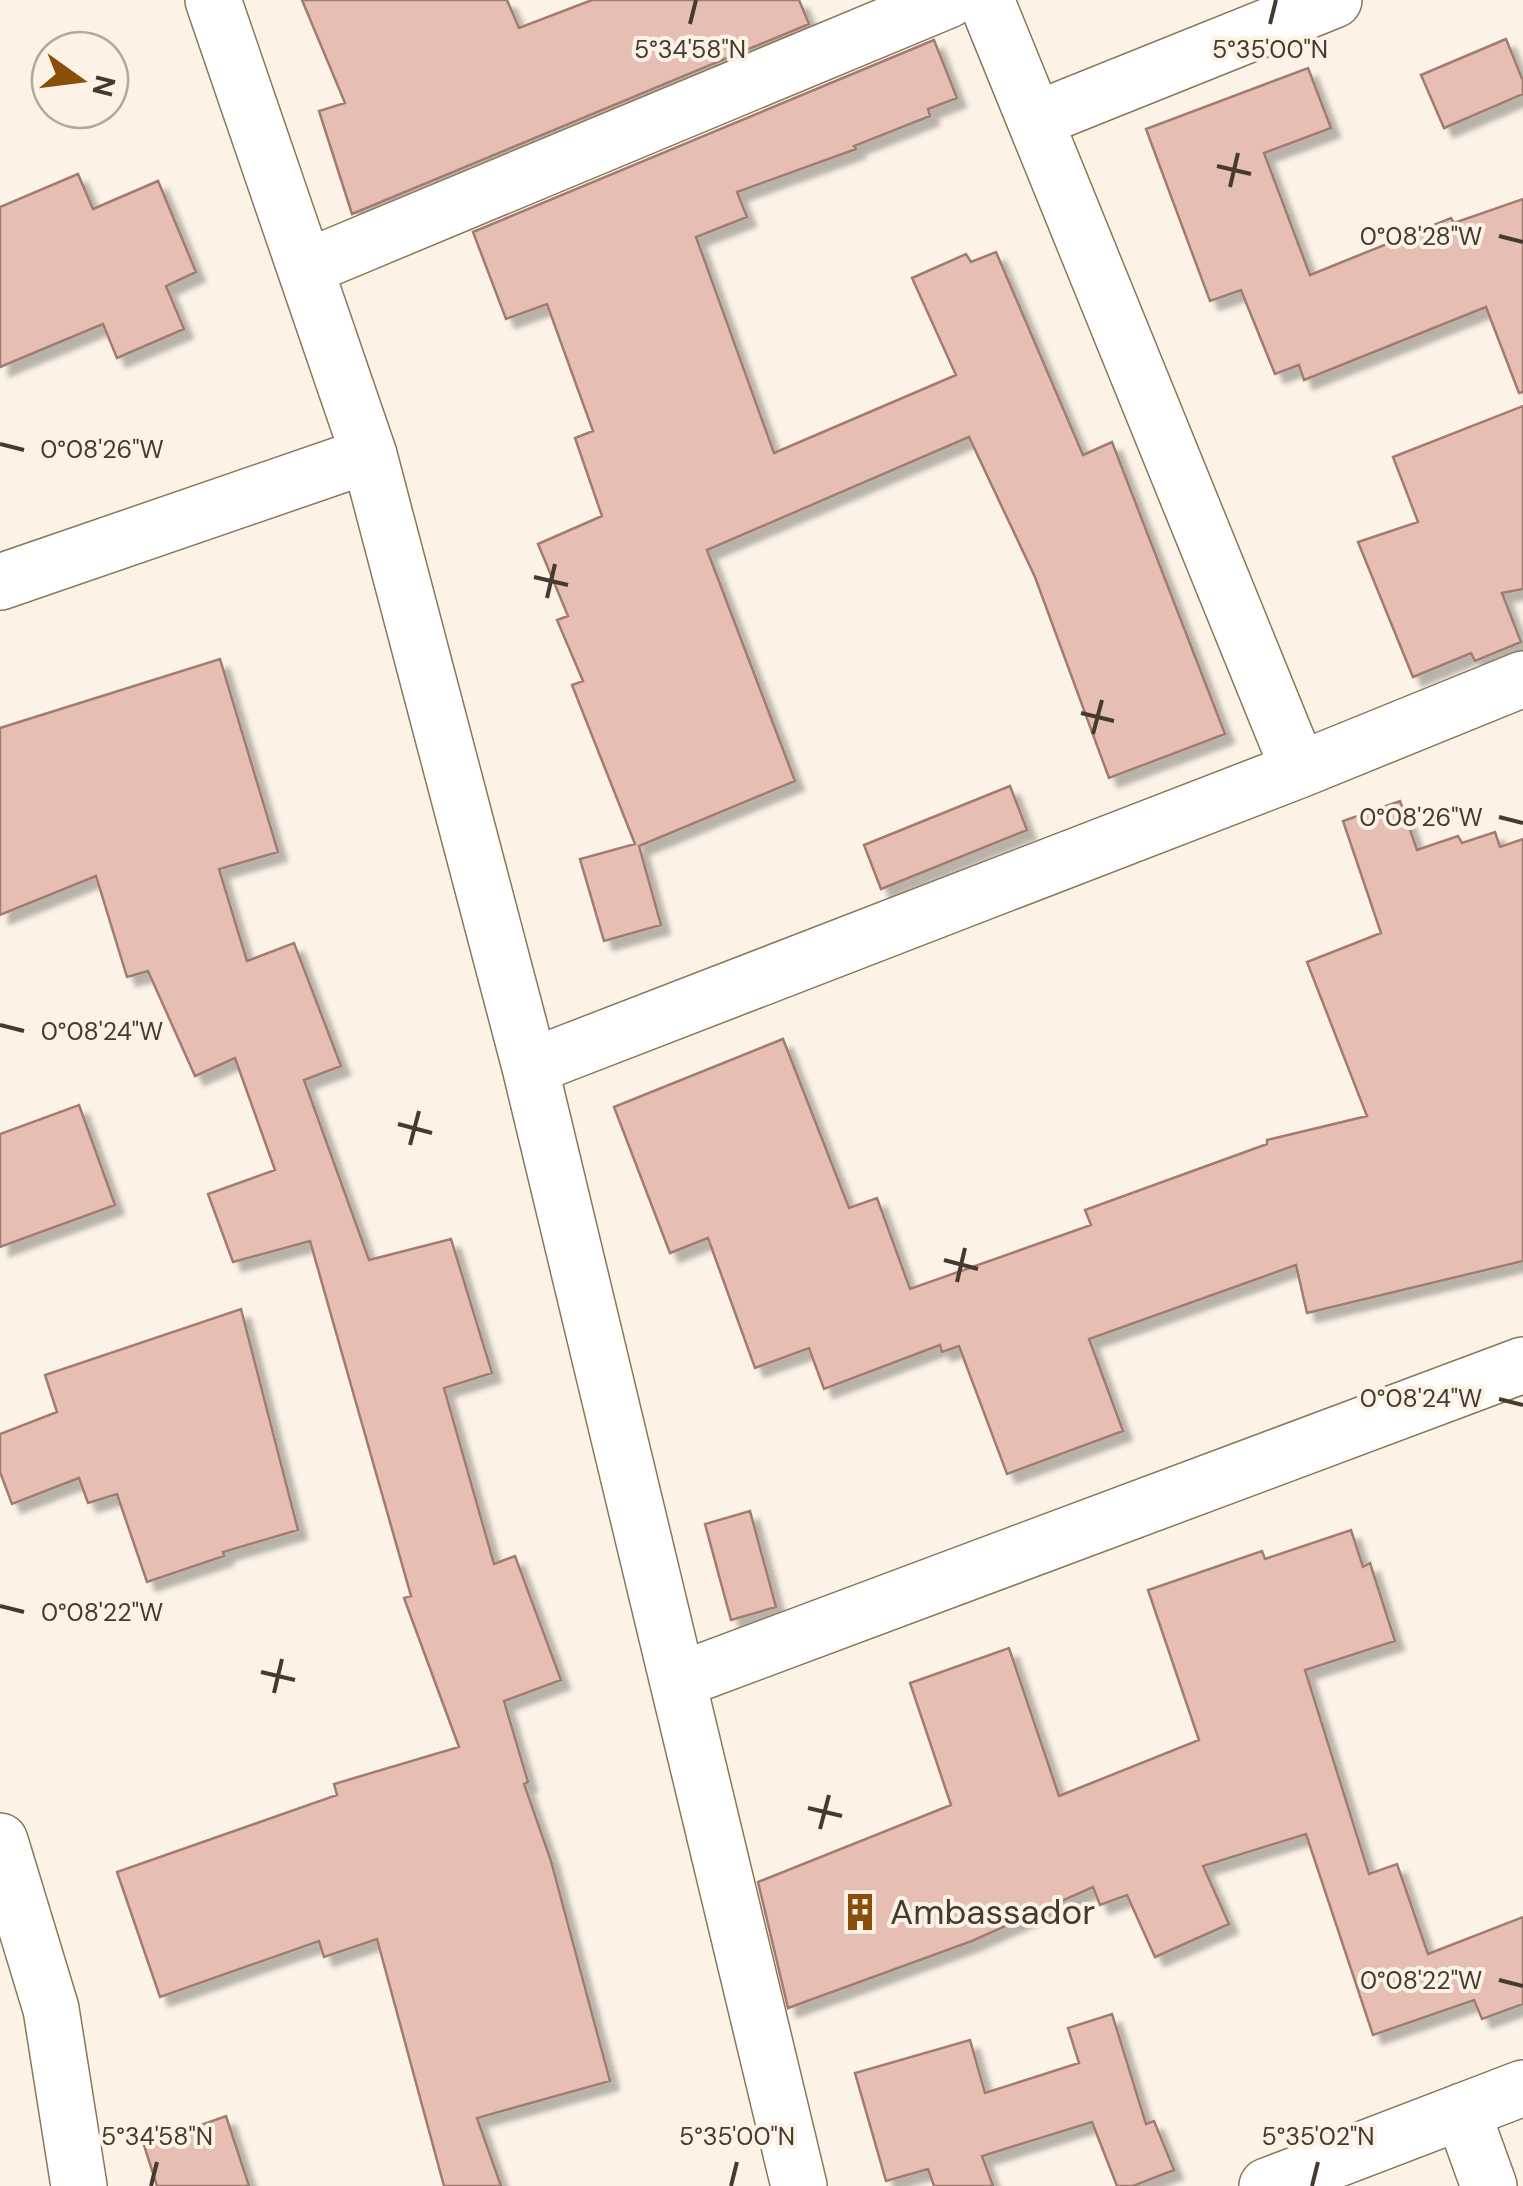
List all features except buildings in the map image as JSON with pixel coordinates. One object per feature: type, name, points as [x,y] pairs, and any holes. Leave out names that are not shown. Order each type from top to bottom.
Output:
[{"type":"street","points":[[212,0],[369,454],[530,1067],[799,2186]]},
{"type":"street","points":[[304,268],[948,0]]},
{"type":"street","points":[[986,0],[1299,770]]},
{"type":"street","points":[[1035,120],[1334,0]]},
{"type":"street","points":[[0,582],[369,454]]},
{"type":"street","points":[[530,1067],[1299,770],[1523,679]]},
{"type":"street","points":[[680,1680],[1523,1365]]},
{"type":"street","points":[[0,1841],[51,2009],[78,2186]]},
{"type":"street","points":[[1267,2186],[1523,2088]]},
{"type":"street","points":[[1462,2111],[1489,2186]]},
{"type":"place","name":"Ambassador","points":[[860,1912]]}]
